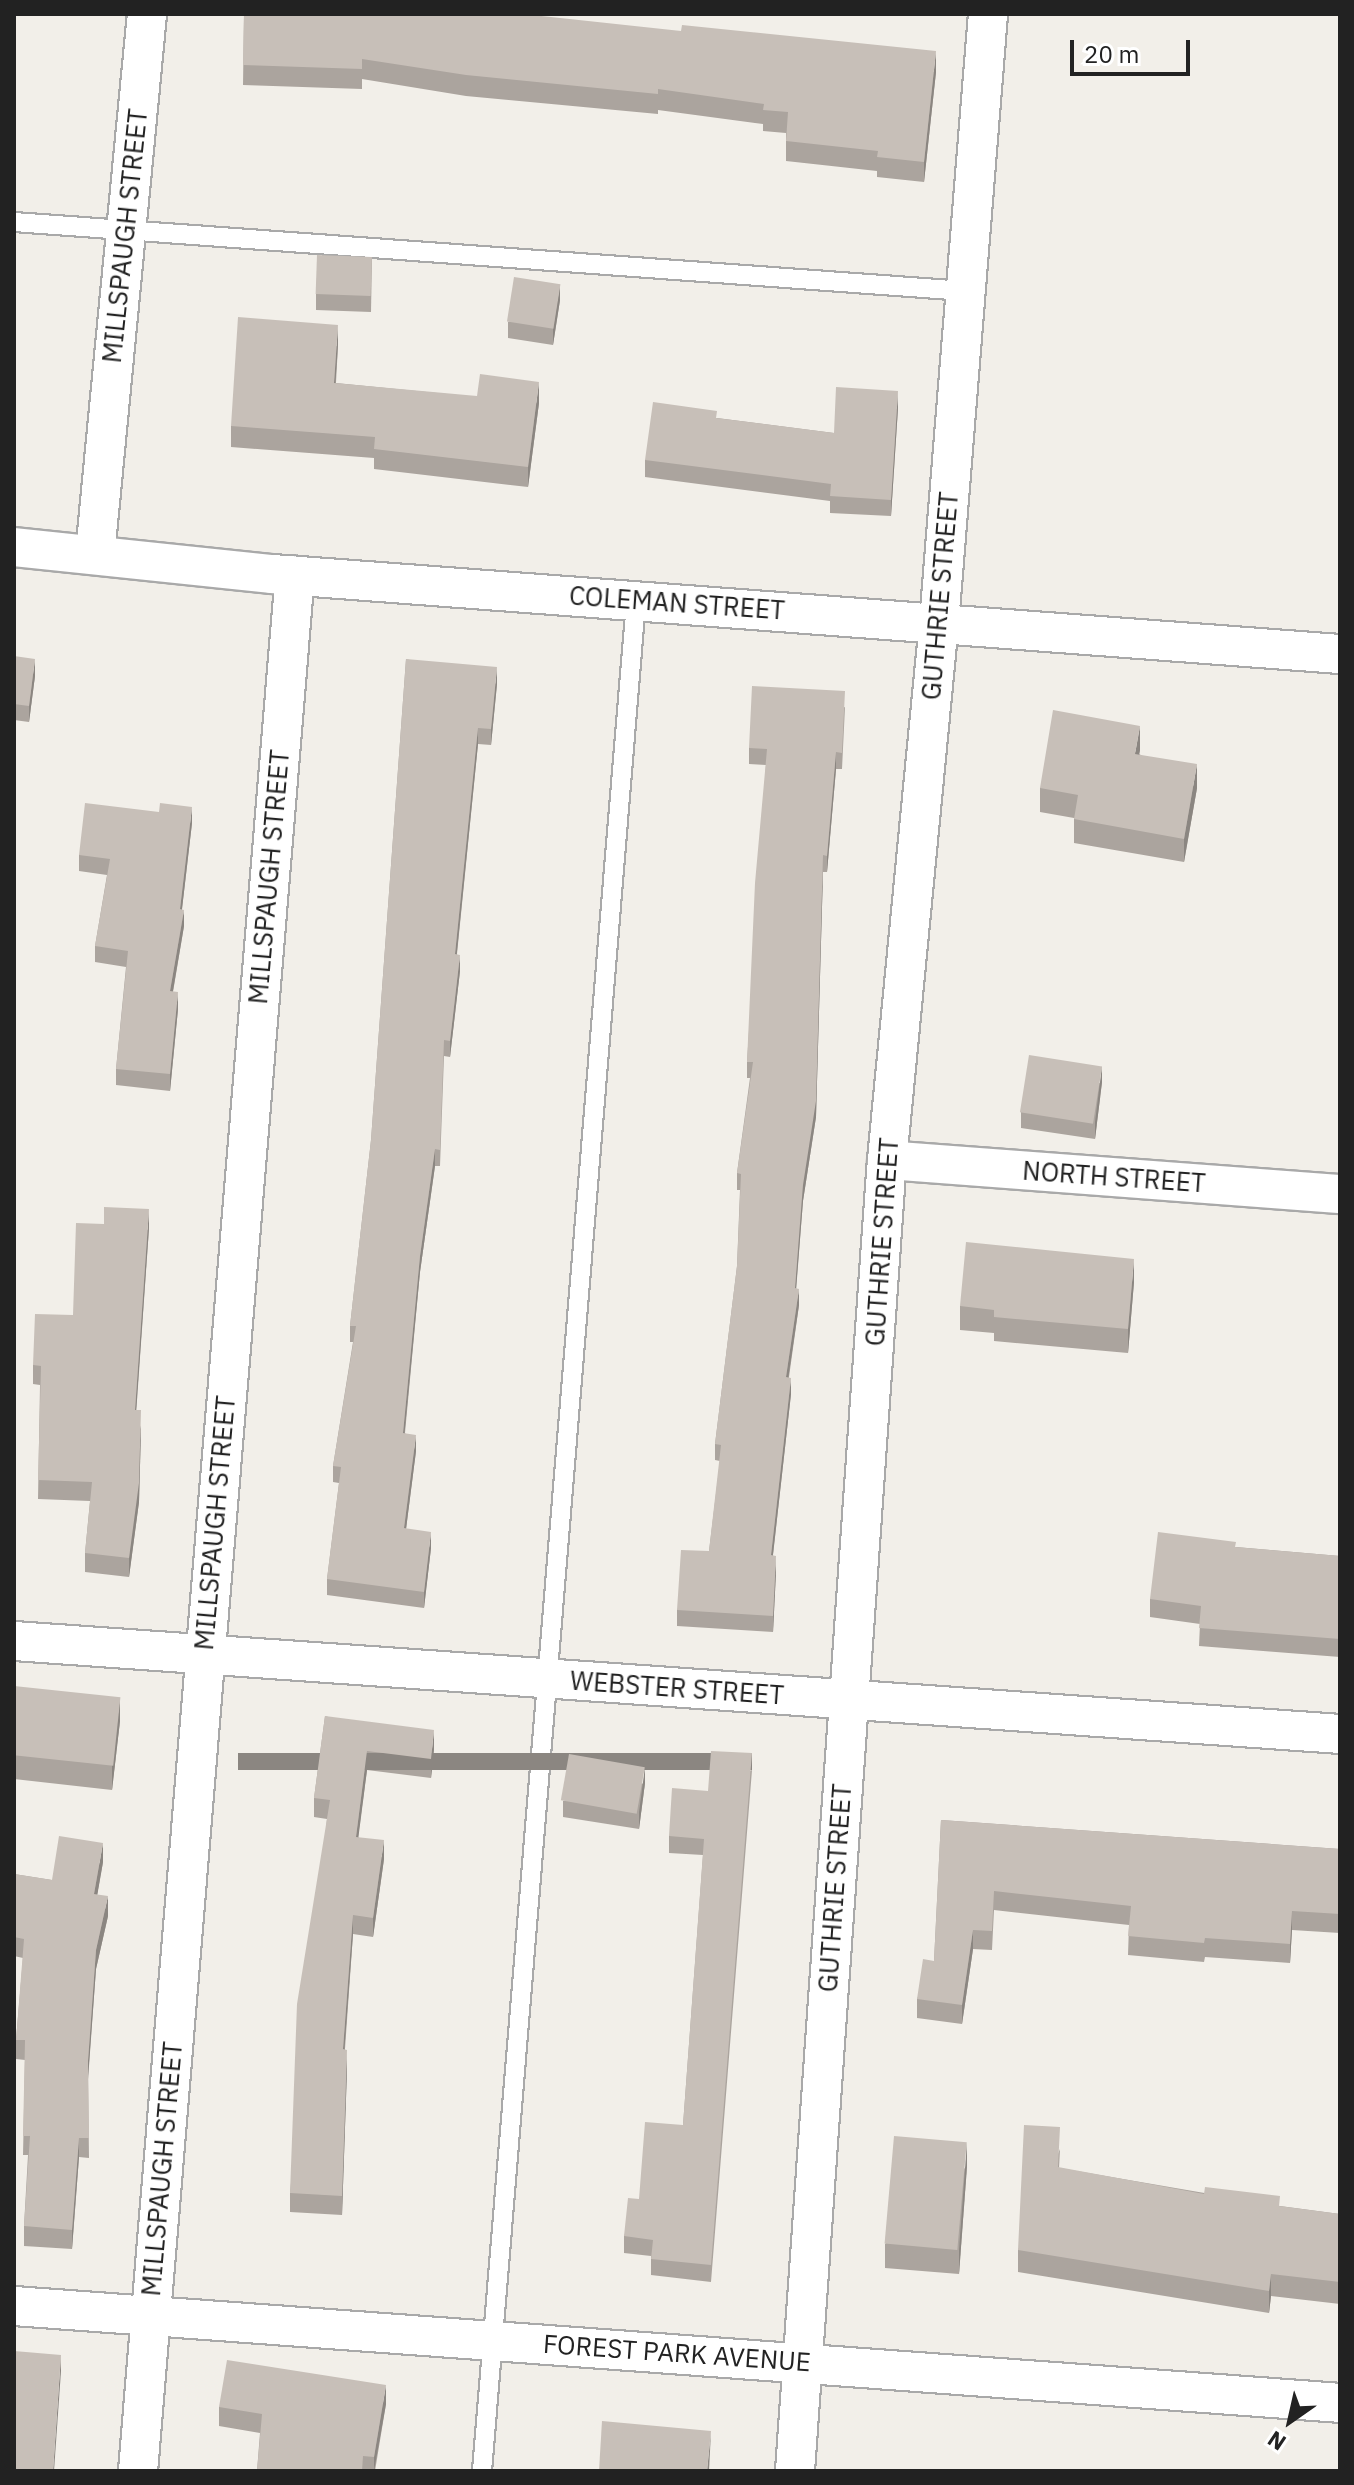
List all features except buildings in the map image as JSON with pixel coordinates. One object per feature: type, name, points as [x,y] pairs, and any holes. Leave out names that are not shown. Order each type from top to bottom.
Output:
[{"type":"street","name":"MILLSPAUGH STREET","points":[[95,554],[147,14]]},
{"type":"street","name":"GUTHRIE STREET","points":[[795,2471],[887,1160],[939,623],[988,14]]},
{"type":"street","name":"COLEMAN STREET","points":[[14,547],[295,575],[1340,654]]},
{"type":"street","name":"MILLSPAUGH STREET","points":[[138,2471],[295,575]]},
{"type":"street","name":"NORTH STREET","points":[[887,1160],[1340,1194]]},
{"type":"street","name":"WEBSTER STREET","points":[[14,1641],[1340,1734]]},
{"type":"street","name":"FOREST PARK AVENUE","points":[[14,2306],[150,2318],[805,2361],[1340,2403]]},
{"type":"lane","points":[[14,222],[966,291]]},
{"type":"lane","points":[[482,2471],[636,600]]}]
